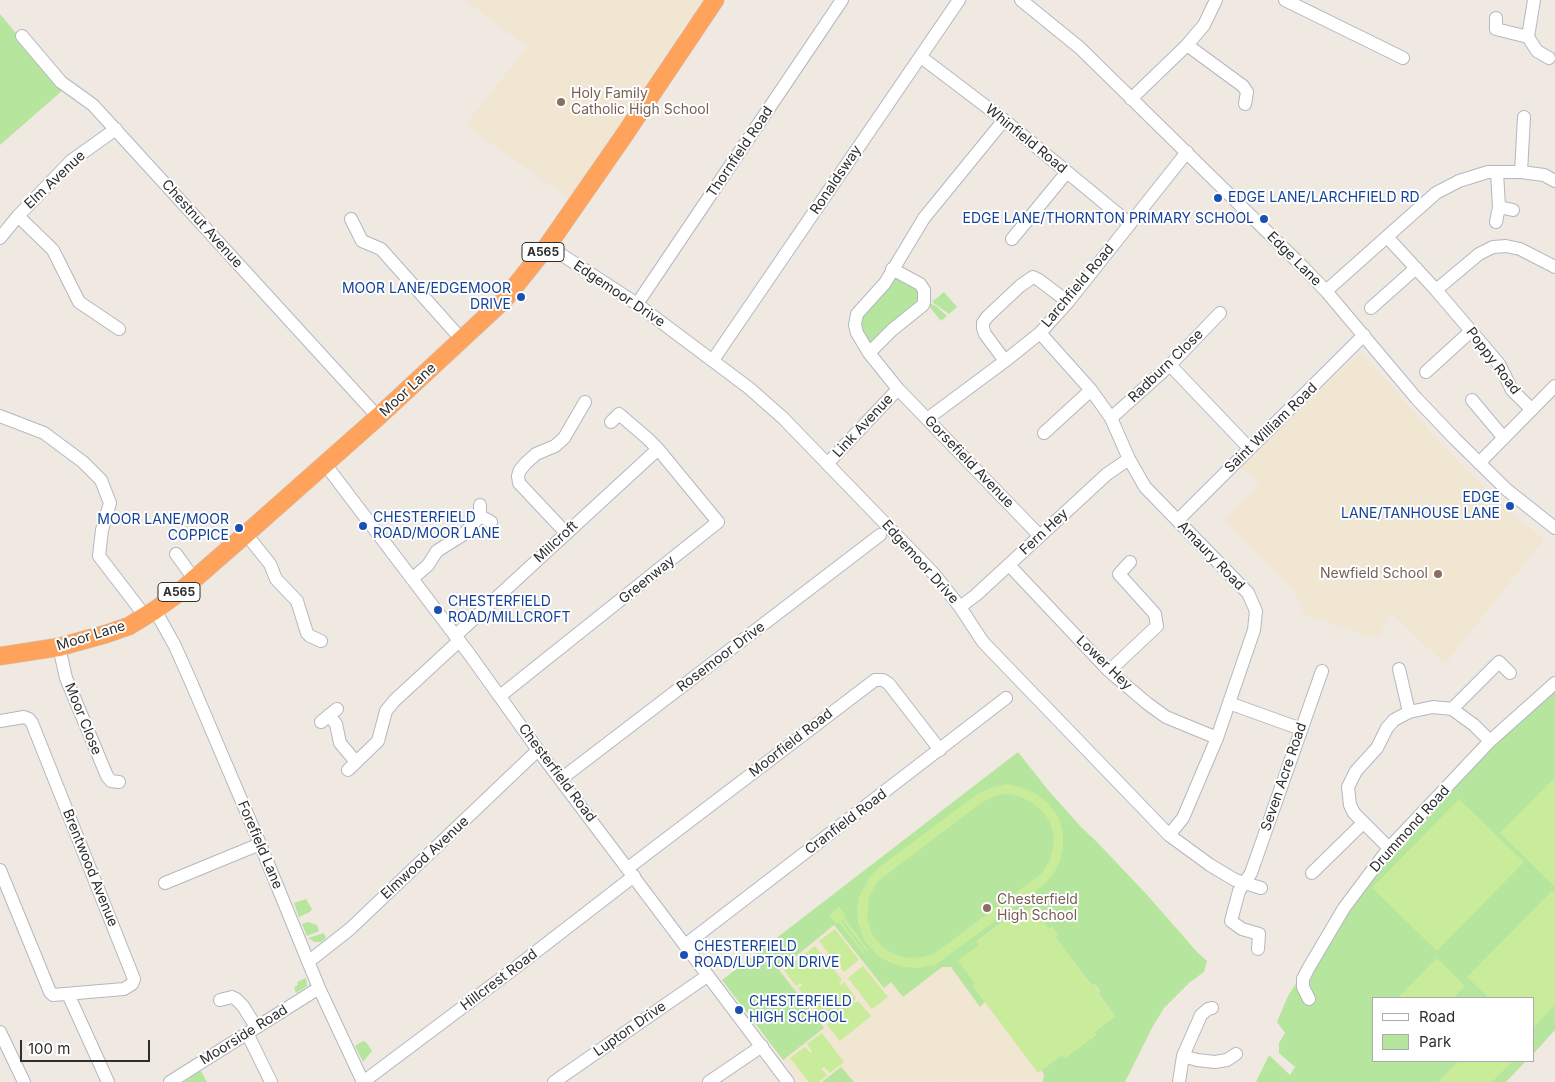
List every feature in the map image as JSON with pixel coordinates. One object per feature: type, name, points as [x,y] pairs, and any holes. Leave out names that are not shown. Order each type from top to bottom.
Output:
[{"type":"highway","name":"Moor Lane","points":[[0,656],[59,647],[106,634],[128,626],[150,613],[194,579],[378,418],[504,300],[548,245],[715,0]]},
{"type":"street","name":"Thornfield Road","points":[[637,304],[842,0]]},
{"type":"street","name":"Ronaldsway","points":[[713,360],[959,0]]},
{"type":"street","points":[[1131,99],[1187,45],[1204,25],[1216,0]]},
{"type":"street","points":[[1285,0],[1403,58]]},
{"type":"street","points":[[1534,0],[1528,37],[1537,51],[1549,58]]},
{"type":"street","name":"Edge Lane","points":[[1029,2],[1080,48],[1187,152],[1326,291],[1416,398],[1479,463],[1507,490],[1555,528]]},
{"type":"street","points":[[1496,18],[1496,29],[1528,37]]},
{"type":"street","name":"Chestnut Avenue","points":[[22,36],[60,82],[93,105],[116,129],[378,418]]},
{"type":"street","points":[[1187,45],[1250,86],[1245,104]]},
{"type":"street","name":"Whinfield Road","points":[[920,57],[1004,120],[1130,224]]},
{"type":"street","points":[[1520,172],[1524,117]]},
{"type":"street","points":[[869,353],[892,330],[923,305],[924,290],[920,284],[892,269],[929,211],[1004,120]]},
{"type":"street","name":"Elm Avenue","points":[[0,238],[18,216],[71,161],[116,129]]},
{"type":"street","name":"Larchfield Road","points":[[927,419],[1006,361],[1040,332],[1068,302],[1187,152]]},
{"type":"street","points":[[1326,291],[1388,238],[1436,193],[1459,181],[1488,172],[1520,172],[1544,175],[1553,180],[1555,166]]},
{"type":"street","points":[[1012,239],[1067,172]]},
{"type":"street","points":[[1496,222],[1499,207],[1497,172]]},
{"type":"street","points":[[1499,207],[1513,210]]},
{"type":"street","points":[[18,216],[53,250],[79,302],[119,329]]},
{"type":"street","points":[[351,219],[362,241],[381,249],[462,340]]},
{"type":"street","name":"Poppy Road","points":[[1388,238],[1436,290],[1498,364],[1512,390],[1531,409]]},
{"type":"street","points":[[1436,290],[1479,254],[1493,247],[1506,246],[1520,249],[1555,267]]},
{"type":"street","name":"Edgemoor Drive","points":[[559,253],[637,304],[749,388],[783,418],[934,574],[960,607],[983,642],[1169,835],[1210,865],[1235,880],[1261,888]]},
{"type":"street","points":[[1377,306],[1416,268]]},
{"type":"street","name":"Gorsefield Avenue","points":[[892,269],[885,283],[863,306],[855,319],[857,333],[869,353],[898,388],[1039,535]]},
{"type":"street","points":[[1006,361],[985,334],[983,322],[987,317],[1020,286],[1033,277],[1068,302]]},
{"type":"street","name":"Radburn Close","points":[[1111,418],[1170,365],[1220,313]]},
{"type":"street","name":"Amaury Road","points":[[1040,332],[1090,390],[1111,418],[1129,459],[1145,487],[1248,594],[1256,611],[1254,630],[1217,738],[1183,818],[1169,835]]},
{"type":"street","points":[[1432,372],[1471,332]]},
{"type":"street","name":"Saint William Road","points":[[1178,520],[1364,335]]},
{"type":"street","points":[[1170,365],[1250,448]]},
{"type":"street","points":[[1479,463],[1555,386]]},
{"type":"street","name":"Link Avenue","points":[[827,464],[898,388]]},
{"type":"street","points":[[1034,424],[1046,436],[1090,390]]},
{"type":"street","points":[[566,533],[536,492],[519,483],[518,476],[520,470],[536,454],[555,446],[564,438],[586,400]]},
{"type":"street","points":[[1472,400],[1503,437]]},
{"type":"street","points":[[611,422],[619,414],[658,449]]},
{"type":"street","name":"Forefield Lane","points":[[0,416],[44,433],[84,462],[101,480],[110,503],[102,530],[99,556],[150,613],[183,664],[319,988],[363,1082]]},
{"type":"street","name":"Millcroft","points":[[329,716],[336,724],[340,743],[352,766],[378,741],[386,711],[394,701],[566,533],[658,449]]},
{"type":"street","name":"Greenway","points":[[500,696],[718,522],[658,449]]},
{"type":"street","name":"Fern Hey","points":[[960,607],[976,596],[1039,535],[1107,474],[1129,459]]},
{"type":"street","name":"Chesterfield Road","points":[[325,464],[788,1082]]},
{"type":"street","points":[[412,579],[428,565],[437,551],[464,534],[484,514]]},
{"type":"street","points":[[246,534],[270,564],[276,579],[297,601],[307,633],[321,641]]},
{"type":"street","name":"Rosemoor Drive","points":[[561,779],[880,535]]},
{"type":"street","points":[[176,554],[194,579]]},
{"type":"street","points":[[1109,671],[1157,626],[1155,614],[1119,574],[1130,562]]},
{"type":"street","name":"Lower Hey","points":[[1009,565],[1109,671],[1148,704],[1166,717],[1217,738]]},
{"type":"street","name":"Moor Close","points":[[59,647],[66,678],[107,776],[111,782],[118,782]]},
{"type":"street","points":[[1452,709],[1499,662],[1510,673]]},
{"type":"street","points":[[1399,669],[1409,712]]},
{"type":"street","name":"Seven Acre Road","points":[[1258,949],[1259,934],[1242,929],[1231,921],[1239,891],[1251,873],[1322,671]]},
{"type":"street","name":"Moorfield Road","points":[[631,872],[876,680],[883,680],[889,684],[940,750]]},
{"type":"street","name":"Drummond Road","points":[[1309,999],[1303,987],[1303,979],[1308,969],[1344,908],[1389,848],[1490,741],[1555,683]]},
{"type":"street","name":"Cranfield Road","points":[[684,944],[1006,698]]},
{"type":"street","points":[[1229,703],[1301,730]]},
{"type":"street","points":[[1389,848],[1354,813],[1350,805],[1348,787],[1351,778],[1377,748],[1394,720],[1409,712],[1433,707],[1452,709],[1474,725],[1490,741]]},
{"type":"street","name":"Brentwood Avenue","points":[[0,721],[24,718],[29,719],[32,723],[134,979],[132,984],[124,989],[68,994]]},
{"type":"street","name":"Elmwood Avenue","points":[[308,962],[317,957],[350,929],[538,750]]},
{"type":"street","points":[[1312,874],[1363,823]]},
{"type":"street","points":[[165,883],[260,844]]},
{"type":"street","points":[[0,870],[50,992],[53,995],[68,994],[108,1082]]},
{"type":"street","name":"Hillcrest Road","points":[[363,1082],[631,872]]},
{"type":"street","name":"Lupton Drive","points":[[554,1082],[707,976]]},
{"type":"street","name":"Moorside Road","points":[[170,1082],[319,988]]},
{"type":"street","points":[[220,1000],[232,997],[242,1006],[271,1082]]},
{"type":"street","points":[[1179,1082],[1183,1056],[1201,1015],[1208,1008],[1212,1008]]},
{"type":"street","points":[[0,1032],[24,1082]]},
{"type":"street","points":[[709,1082],[762,1046]]},
{"type":"street","points":[[1183,1056],[1216,1062],[1227,1060],[1236,1054]]},
{"type":"shaded area","name":"Holy Family Catholic High School","points":[[465,0],[708,0],[701,11],[686,24],[660,62],[654,79],[571,200],[465,125],[527,47]]},
{"type":"shaded area","points":[[1360,354],[1364,355],[1442,444],[1490,493],[1512,514],[1544,539],[1445,664],[1391,613],[1377,639],[1304,614],[1294,591],[1224,519],[1260,485],[1242,467],[1352,359]]},
{"type":"shaded area","name":"Chesterfield High School","points":[[1018,752],[1081,827],[1149,897],[1207,961],[1204,972],[1190,982],[1164,1008],[1125,1082],[799,1081],[722,980]]},
{"type":"green space","points":[[0,14],[63,90],[0,145]]},
{"type":"green space","points":[[895,276],[916,285],[920,300],[877,343],[867,343],[858,323]]},
{"type":"green space","points":[[944,292],[957,307],[949,314],[932,302]]},
{"type":"green space","points":[[929,303],[936,306],[947,316],[941,321],[928,305]]},
{"type":"green space","points":[[1555,691],[1555,1030],[1535,1052],[1535,997],[1372,997],[1372,1062],[1525,1062],[1506,1082],[1256,1082],[1269,1055],[1290,1075],[1295,1067],[1279,1053],[1279,1043],[1285,1033],[1277,1022],[1288,996],[1337,919],[1400,842],[1501,738]]},
{"type":"green space","name":"Chesterfield High School","points":[[1018,752],[1081,827],[1149,897],[1207,961],[1204,972],[1190,982],[1164,1008],[1125,1082],[1043,1082],[1044,1074],[1041,1070],[1062,1055],[1065,1058],[1096,1035],[1094,1032],[1115,1016],[1098,993],[1100,991],[1095,984],[1092,986],[1055,937],[1058,935],[1052,927],[1049,929],[1012,922],[1008,918],[977,941],[979,945],[975,984],[973,986],[985,1002],[980,1007],[951,967],[942,967],[903,997],[891,982],[884,988],[834,925],[779,970],[824,1028],[783,1060],[722,980]],"holes":[[[839,907],[844,918],[867,951],[842,919],[840,921],[865,953],[839,922]]]},
{"type":"green space","points":[[1555,777],[1555,887],[1500,833]]},
{"type":"green space","points":[[1006,784],[1035,793],[1048,803],[1059,818],[1063,833],[1063,848],[1059,864],[1052,876],[1042,886],[934,966],[903,967],[878,956],[864,940],[858,922],[859,897],[869,878],[878,868],[977,794]],"holes":[[[997,795],[1019,796],[1033,803],[1050,822],[1054,837],[1053,848],[1050,860],[1042,873],[935,953],[923,957],[908,958],[896,955],[883,948],[872,934],[867,917],[869,897],[877,882],[982,802]]]},
{"type":"green space","points":[[1459,799],[1524,862],[1437,951],[1372,888]]},
{"type":"green space","points":[[1552,891],[1555,894],[1555,1005],[1535,1026],[1535,997],[1488,997],[1467,977]]},
{"type":"green space","points":[[306,899],[312,909],[310,912],[299,917],[294,903]]},
{"type":"green space","points":[[839,907],[846,916],[844,918],[868,950],[842,919],[840,920],[864,954],[839,922],[836,924],[829,915]]},
{"type":"green space","points":[[1032,907],[1049,929],[1052,927],[1058,935],[1056,937],[1091,986],[1094,984],[1100,992],[1098,994],[1115,1016],[1094,1032],[1096,1035],[1065,1058],[1062,1055],[1038,1073],[973,986],[975,984],[958,960],[979,945],[976,942],[1008,918],[1012,922]]},
{"type":"green space","points":[[308,922],[317,925],[319,931],[307,936],[302,924]]},
{"type":"green space","points":[[835,929],[859,960],[844,972],[819,941]]},
{"type":"green space","points":[[324,933],[326,938],[321,942],[315,942],[308,938]]},
{"type":"green space","points":[[815,946],[827,961],[824,964],[826,966],[830,964],[842,980],[839,983],[841,985],[844,982],[856,998],[853,1001],[855,1003],[858,1001],[871,1016],[840,1041],[827,1025],[830,1022],[828,1020],[825,1022],[813,1007],[816,1004],[814,1001],[811,1004],[798,988],[802,986],[800,983],[796,986],[784,970]]},
{"type":"green space","points":[[1437,958],[1465,986],[1454,997],[1399,997]]},
{"type":"green space","points":[[863,966],[888,997],[872,1009],[848,978]]},
{"type":"green space","points":[[306,978],[307,986],[296,993],[294,987],[298,985],[297,982]]},
{"type":"green space","points":[[822,1033],[844,1062],[830,1073],[824,1067],[822,1069],[827,1075],[819,1082],[809,1082],[790,1058],[805,1047],[810,1053],[812,1051],[807,1044]]},
{"type":"green space","points":[[363,1041],[366,1042],[372,1051],[363,1062],[355,1046]]},
{"type":"green space","points":[[1458,1062],[1512,1062],[1492,1082],[1438,1082]]},
{"type":"green space","points":[[841,1067],[854,1082],[822,1082]]},
{"type":"green space","points":[[201,1071],[207,1082],[184,1082],[194,1075]]},
{"type":"place","name":"Holy Family Catholic High School","points":[[561,102]]},
{"type":"place","name":"EDGE LANE/LARCHFIELD RD","points":[[1218,198]]},
{"type":"place","name":"EDGE LANE/THORNTON PRIMARY SCHOOL","points":[[1264,219]]},
{"type":"place","name":"MOOR LANE/EDGEMOOR DRIVE","points":[[521,297]]},
{"type":"place","name":"EDGE LANE/TANHOUSE LANE","points":[[1510,506]]},
{"type":"place","name":"CHESTERFIELD ROAD/MOOR LANE","points":[[363,526]]},
{"type":"place","name":"MOOR LANE/MOOR COPPICE","points":[[239,528]]},
{"type":"place","name":"Newfield School","points":[[1438,574]]},
{"type":"place","name":"CHESTERFIELD ROAD/MILLCROFT","points":[[438,610]]},
{"type":"place","name":"Chesterfield High School","points":[[987,908]]},
{"type":"place","name":"CHESTERFIELD ROAD/LUPTON DRIVE","points":[[684,955]]},
{"type":"place","name":"CHESTERFIELD HIGH SCHOOL","points":[[739,1010]]}]
